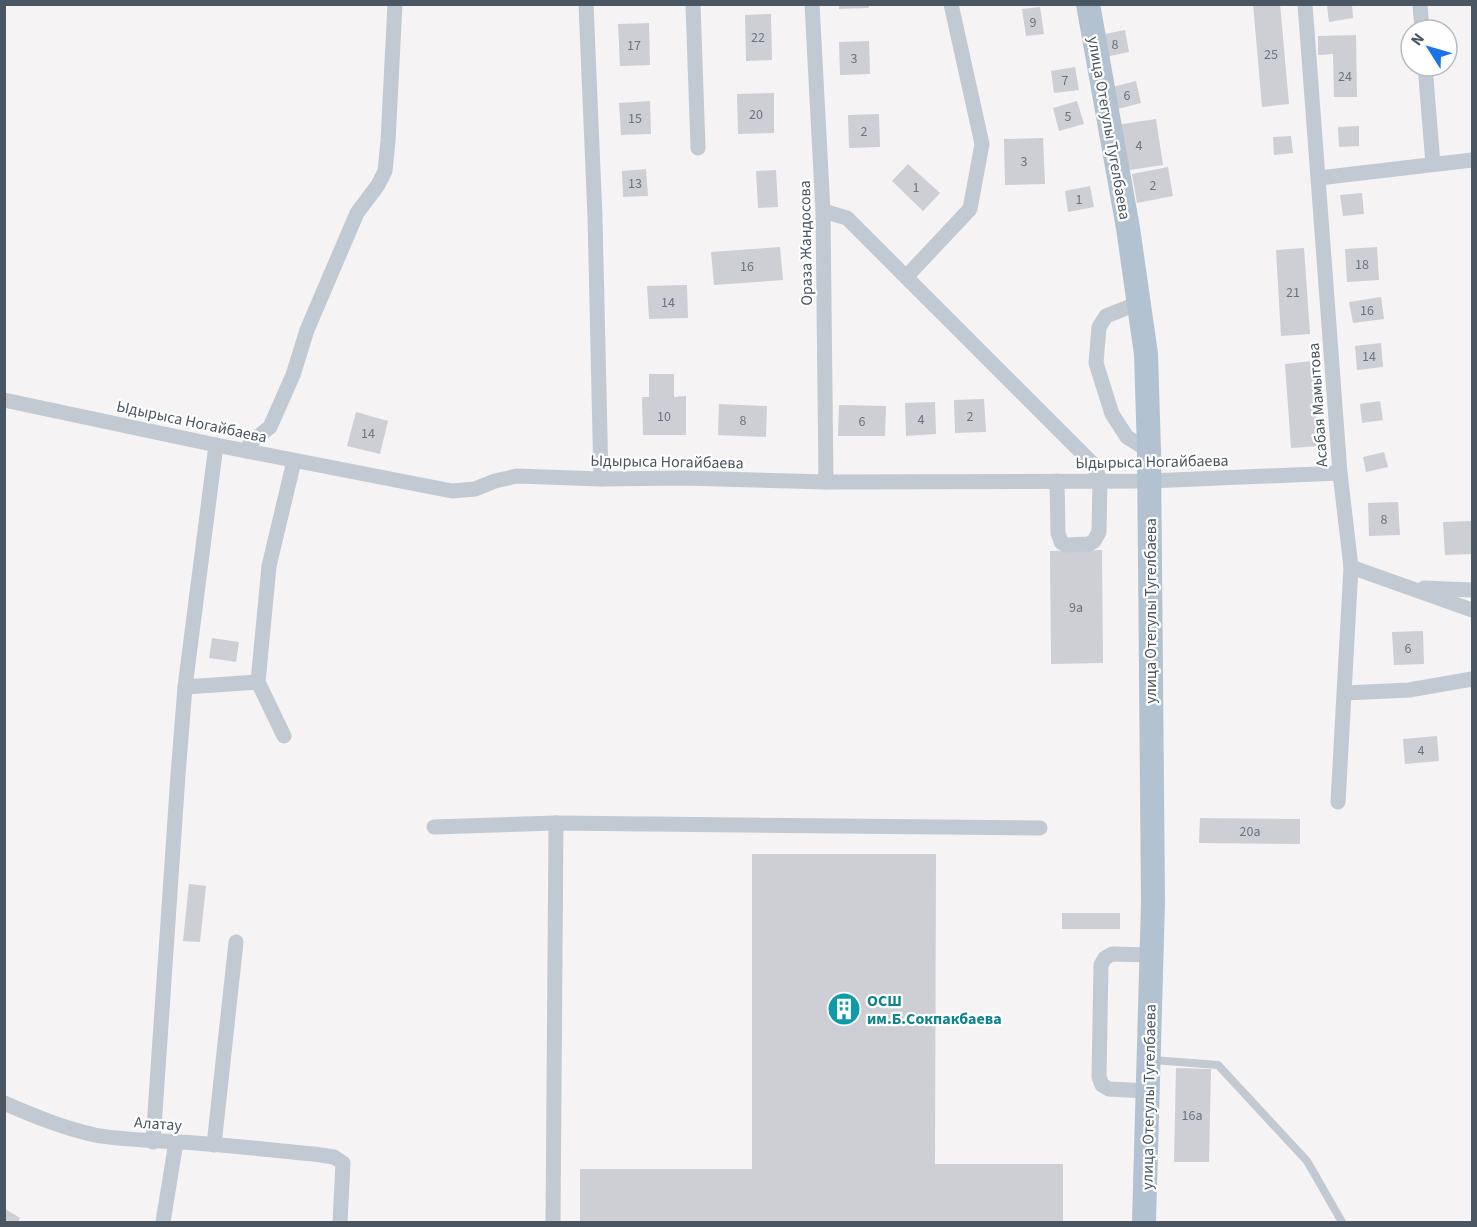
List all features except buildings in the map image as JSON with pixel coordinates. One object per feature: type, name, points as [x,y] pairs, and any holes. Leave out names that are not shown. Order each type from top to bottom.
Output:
[{"type":"main road","name":"улица Отегулы Тугелбаева","points":[[1088,4],[1128,228],[1146,354],[1153,902],[1144,1222]]},
{"type":"street","points":[[247,451],[250,443],[270,427],[293,375],[307,330],[357,213],[378,185],[385,171],[395,4]]},
{"type":"street","points":[[586,4],[595,217],[601,479]]},
{"type":"street","points":[[693,4],[698,148]]},
{"type":"street","name":"Ораза Жандосова","points":[[812,4],[823,211],[826,482]]},
{"type":"street","points":[[906,277],[970,209],[982,144],[951,4]]},
{"type":"street","name":"Асабая Мамытова","points":[[1305,4],[1340,473],[1352,567],[1338,802]]},
{"type":"street","points":[[1426,78],[1433,164]]},
{"type":"street","points":[[1319,178],[1473,160]]},
{"type":"street","points":[[823,211],[847,218],[1094,465],[1100,480],[1099,532],[1094,541],[1089,544],[1066,545],[1061,542],[1058,533],[1057,480]]},
{"type":"street","points":[[1139,303],[1106,316],[1099,327],[1096,363],[1112,414],[1128,437],[1149,452]]},
{"type":"street","name":"Ыдырыса Ногайбаева","points":[[4,400],[294,461],[452,491],[475,489],[517,476],[826,482],[1149,481],[1340,473]]},
{"type":"street","points":[[153,1142],[185,687],[216,445]]},
{"type":"street","points":[[284,736],[258,682],[269,567],[294,461]]},
{"type":"street","points":[[1352,567],[1473,610]]},
{"type":"street","points":[[1412,588],[1473,590]]},
{"type":"street","points":[[1345,693],[1409,690],[1473,679]]},
{"type":"street","points":[[185,687],[258,682]]},
{"type":"street","points":[[434,827],[556,823],[1040,828]]},
{"type":"street","points":[[553,1222],[556,823]]},
{"type":"street","points":[[214,1145],[236,942]]},
{"type":"street","points":[[1148,1091],[1109,1089],[1102,1085],[1099,1077],[1101,965],[1105,958],[1112,954],[1151,955]]},
{"type":"street","name":"Алатау","points":[[4,1103],[39,1119],[97,1135],[334,1157],[344,1163],[340,1222]]},
{"type":"street","points":[[163,1222],[176,1142]]},
{"type":"lane","points":[[1149,1060],[1218,1065],[1307,1161],[1342,1222]]},
{"type":"place","name":"ОСШ им.Б.Сокпакбаева","points":[[844,1009]]}]
